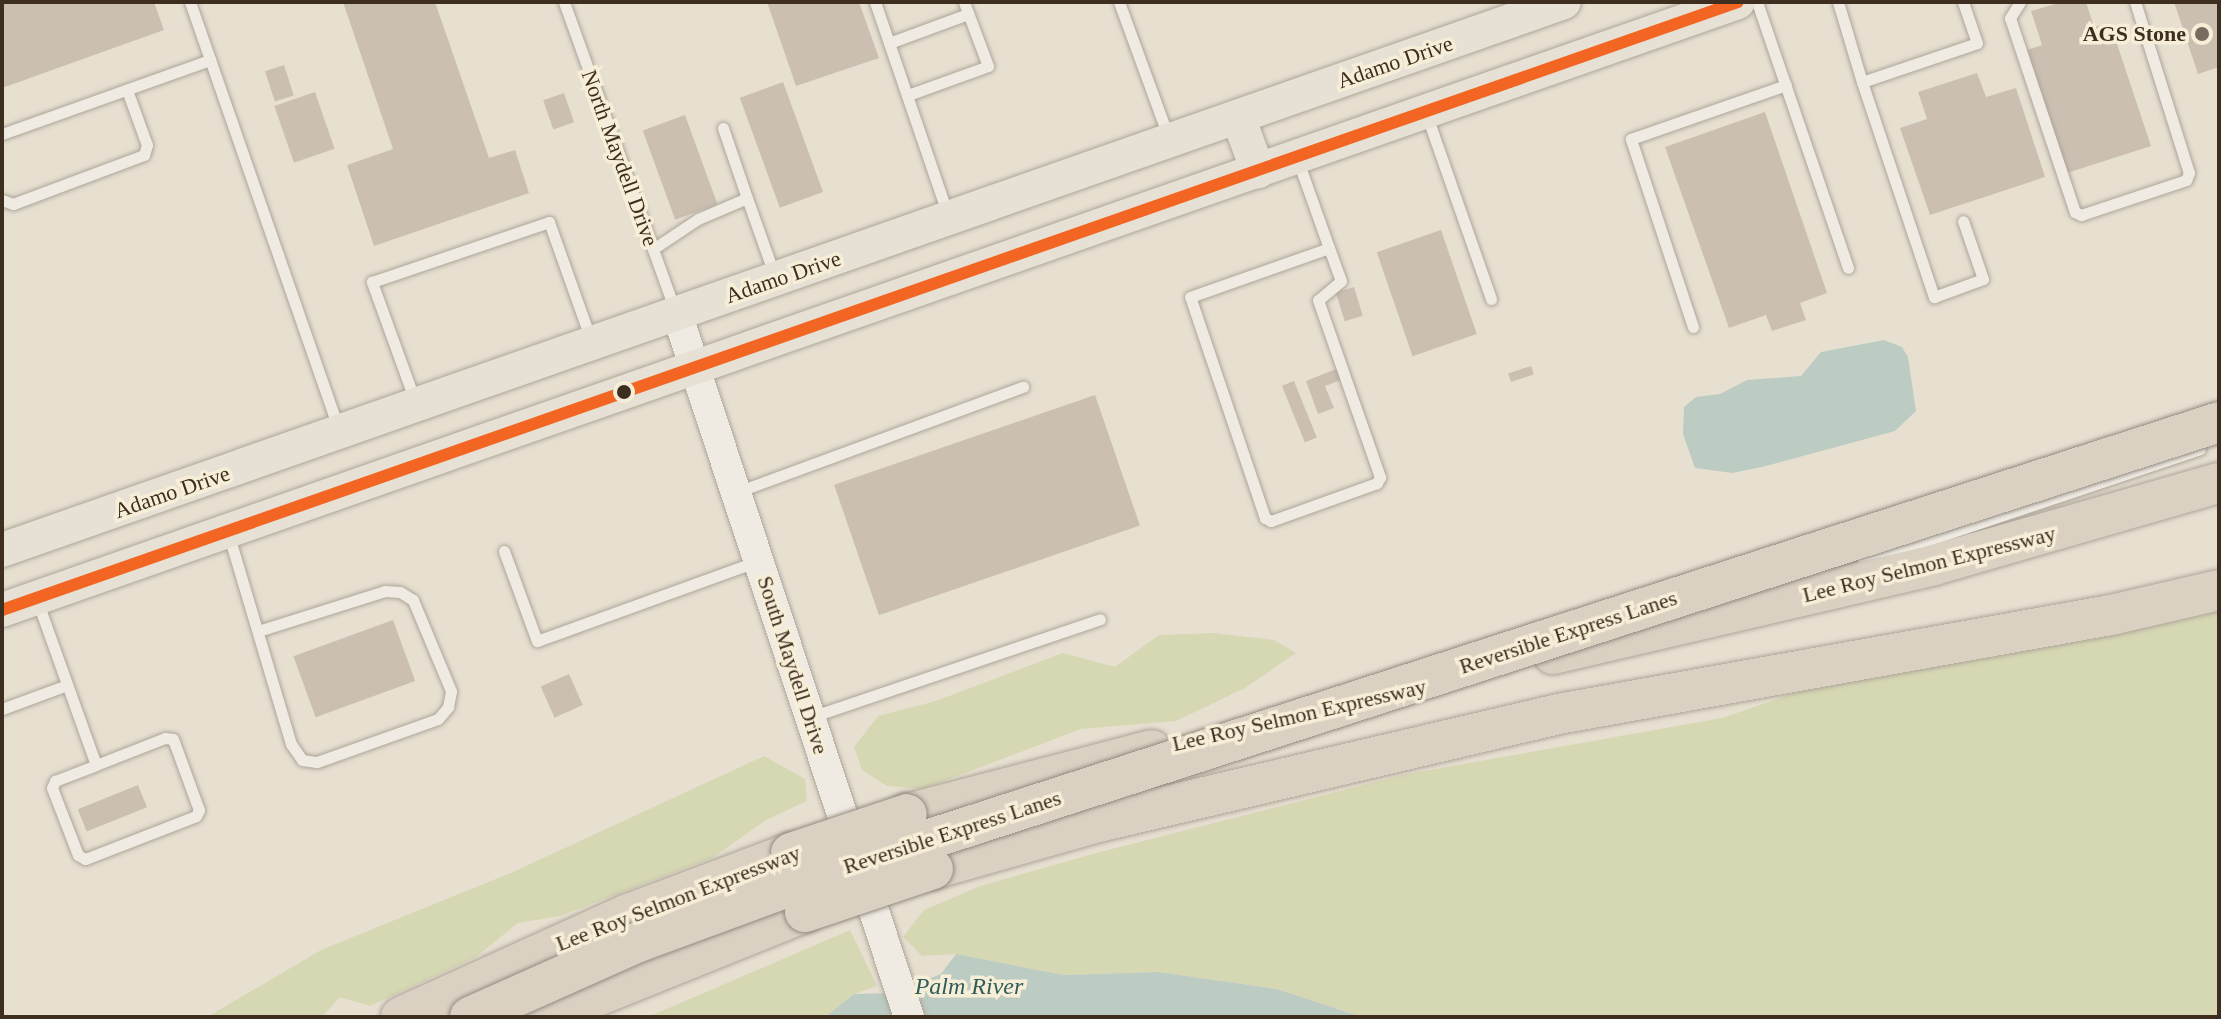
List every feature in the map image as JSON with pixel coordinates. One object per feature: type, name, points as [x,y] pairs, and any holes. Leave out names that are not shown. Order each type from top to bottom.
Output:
[{"type":"highway","name":"Reversible Express Lanes","points":[[470,1017],[641,941],[848,865],[2219,422]]},
{"type":"highway","name":"Lee Roy Selmon Expressway","points":[[401,1017],[626,915],[791,853],[907,814],[1947,562],[2219,483]]},
{"type":"highway","points":[[545,1017],[805,912],[933,869],[1094,823],[1549,716],[2054,625],[2219,590]]},
{"type":"main road","points":[[2,610],[1738,2]]},
{"type":"main road","name":"Adamo Drive","points":[[2,550],[1238,117],[1543,6]]},
{"type":"main road","points":[[1238,117],[1258,171]]},
{"type":"street","name":"South Maydell Drive","points":[[677,314],[909,1017]]},
{"type":"lane","points":[[190,2],[339,432]]},
{"type":"lane","name":"North Maydell Drive","points":[[564,2],[677,314]]},
{"type":"lane","points":[[875,2],[949,216]]},
{"type":"lane","points":[[1119,2],[1170,140]]},
{"type":"lane","points":[[1757,2],[1848,268]]},
{"type":"lane","points":[[1838,2],[1934,297],[1983,279],[1963,221]]},
{"type":"lane","points":[[1862,82],[1977,43],[1963,2]]},
{"type":"lane","points":[[2020,2],[2010,18],[2075,212],[2081,215],[2186,180],[2189,173],[2135,2]]},
{"type":"lane","points":[[889,43],[966,8],[988,66],[908,95]]},
{"type":"lane","points":[[2,134],[210,60]]},
{"type":"lane","points":[[1693,327],[1631,139],[1786,85]]},
{"type":"lane","points":[[2,200],[13,204],[144,155],[147,145],[127,90]]},
{"type":"lane","points":[[1425,112],[1491,299]]},
{"type":"lane","points":[[723,128],[776,279]]},
{"type":"lane","points":[[1297,157],[1329,248],[1340,284],[1318,300],[1380,477],[1377,483],[1268,521],[1190,297],[1329,248]]},
{"type":"lane","points":[[653,249],[698,219],[747,198]]},
{"type":"lane","points":[[417,405],[372,282],[549,222],[593,343]]},
{"type":"lane","points":[[736,492],[1023,387]]},
{"type":"lane","points":[[1847,567],[2219,442]]},
{"type":"lane","points":[[228,532],[291,744],[302,760],[317,762],[438,719],[448,707],[451,691],[413,600],[400,592],[385,591],[258,631]]},
{"type":"lane","points":[[504,551],[537,641],[758,561]]},
{"type":"lane","points":[[1661,629],[1777,586]]},
{"type":"lane","points":[[37,598],[96,765]]},
{"type":"lane","points":[[810,717],[1100,619]]},
{"type":"lane","points":[[2,709],[67,685]]},
{"type":"lane","points":[[173,739],[199,810],[196,816],[85,859],[78,855],[52,788],[55,781],[96,765],[173,739]]},
{"type":"green space","points":[[2219,581],[2219,1017],[1362,1017],[1277,989],[1158,972],[1064,975],[956,954],[922,956],[903,937],[924,910],[980,886],[1100,852],[1407,774],[1722,718],[1847,675]]},
{"type":"green space","points":[[1214,633],[1274,640],[1296,653],[1245,688],[1176,721],[1081,729],[923,789],[887,786],[862,770],[854,747],[878,716],[936,701],[1063,653],[1115,667],[1159,635]]},
{"type":"green space","points":[[764,756],[805,779],[807,801],[766,820],[712,858],[560,916],[518,923],[476,957],[370,1006],[340,997],[322,1017],[207,1017],[321,950],[513,872]]},
{"type":"green space","points":[[850,930],[877,986],[854,994],[825,1017],[648,1017]]},
{"type":"water","points":[[1884,340],[1902,347],[1908,357],[1916,411],[1895,431],[1732,473],[1695,468],[1683,434],[1684,407],[1696,397],[1720,394],[1747,380],[1801,376],[1821,352]]},
{"type":"water","name":"Palm River","points":[[956,954],[1064,975],[1158,972],[1277,989],[1362,1017],[825,1017],[854,994],[894,993],[941,974]]},
{"type":"building","points":[[2,2],[154,2],[164,30],[2,88]]},
{"type":"building","points":[[343,2],[435,2],[489,158],[515,150],[529,193],[374,246],[347,165],[393,149]]},
{"type":"building","points":[[767,2],[859,2],[879,58],[796,86]]},
{"type":"building","points":[[2062,2],[2086,2],[2094,27],[2110,23],[2151,146],[2067,173],[2027,50],[2042,45],[2031,11]]},
{"type":"building","name":"AGS Stone","points":[[2174,2],[2219,2],[2219,67],[2198,74]]},
{"type":"building","points":[[284,65],[294,95],[275,102],[265,71]]},
{"type":"building","points":[[1977,73],[1986,97],[2016,88],[2045,177],[1930,215],[1900,128],[1927,119],[1918,92]]},
{"type":"building","points":[[783,82],[823,192],[780,208],[740,98]]},
{"type":"building","points":[[315,92],[335,149],[294,163],[274,106]]},
{"type":"building","points":[[564,93],[574,122],[553,129],[543,100]]},
{"type":"building","points":[[1765,112],[1827,293],[1800,303],[1806,320],[1772,331],[1766,315],[1729,328],[1665,147]]},
{"type":"building","points":[[685,115],[717,204],[675,220],[643,130]]},
{"type":"building","points":[[1441,230],[1477,334],[1413,356],[1377,252]]},
{"type":"building","points":[[1354,287],[1363,316],[1345,321],[1336,293]]},
{"type":"building","points":[[1531,366],[1534,375],[1511,382],[1508,373]]},
{"type":"building","points":[[1336,369],[1341,380],[1325,386],[1334,408],[1318,414],[1306,381]]},
{"type":"building","points":[[1294,381],[1317,438],[1305,442],[1282,386]]},
{"type":"building","points":[[1095,395],[1140,525],[879,615],[834,485]]},
{"type":"building","points":[[393,620],[415,681],[316,717],[293,656]]},
{"type":"building","points":[[569,674],[583,705],[555,718],[541,687]]},
{"type":"building","points":[[138,785],[147,807],[87,832],[78,809]]},
{"type":"transit line","points":[[2,610],[1738,2]]},
{"type":"place","name":"AGS Stone","points":[[2202,34]]}]
